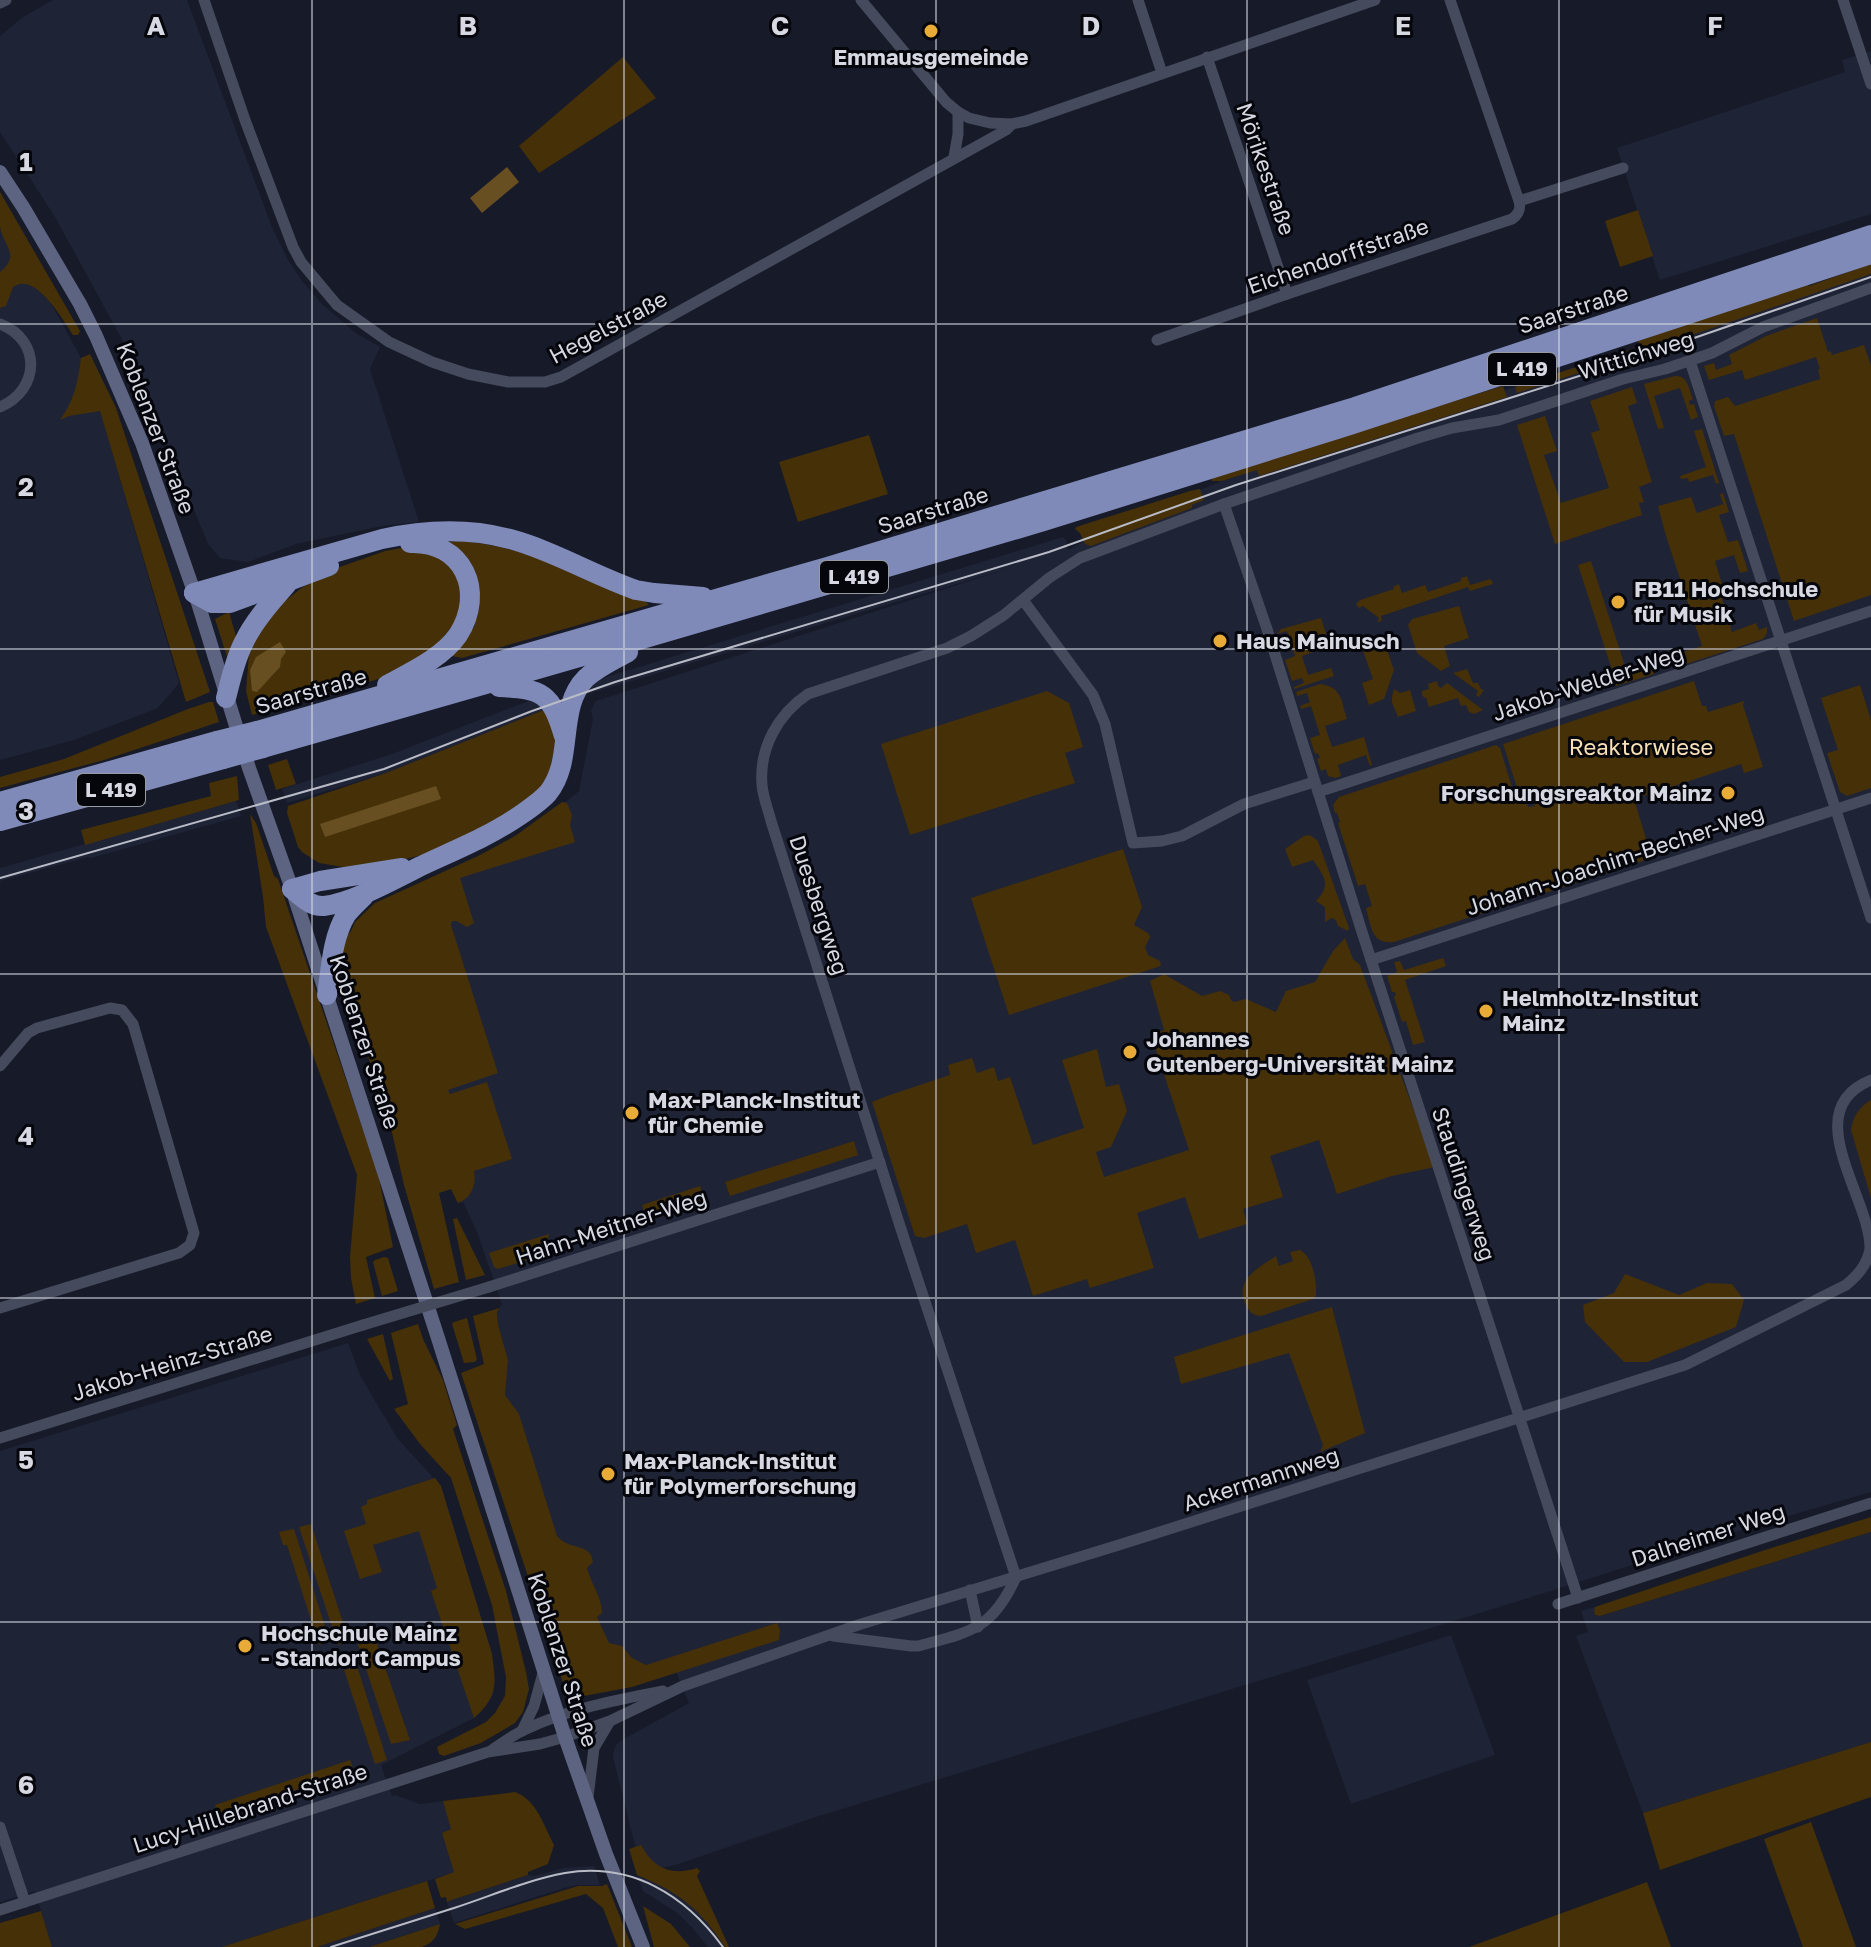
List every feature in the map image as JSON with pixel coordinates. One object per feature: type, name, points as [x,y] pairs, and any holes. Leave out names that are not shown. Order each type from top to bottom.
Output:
[{"type":"highway","name":"Saarstraße","points":[[260,739],[351,704],[827,567],[1355,407],[1871,235]]},
{"type":"highway","name":"Saarstraße","points":[[0,802],[479,687],[1044,521],[1350,425],[1871,254]]},
{"type":"highway","points":[[194,593],[382,539],[403,534],[444,532],[487,534],[510,539],[636,590],[719,598]]},
{"type":"highway","points":[[194,593],[212,603],[230,603],[389,545],[420,543],[444,550],[462,566],[467,576],[468,611],[457,635],[436,656],[351,704]]},
{"type":"highway","points":[[226,698],[244,640],[290,581]]},
{"type":"highway","points":[[292,889],[310,903],[324,906],[368,891],[458,851],[543,799],[560,771],[571,706],[583,682],[600,667],[663,633]]},
{"type":"highway","points":[[479,687],[525,689],[542,695],[555,709],[565,740]]},
{"type":"highway","name":"Saarstraße","points":[[0,821],[220,750]]},
{"type":"highway","points":[[292,889],[320,881],[424,865]]},
{"type":"highway","points":[[327,995],[332,957],[341,926],[347,913],[368,891]]},
{"type":"main road","name":"Koblenzer Straße","points":[[0,172],[96,336],[142,443],[327,995],[543,1673],[587,1801],[643,1947]]},
{"type":"street","points":[[0,3],[6,0]]},
{"type":"street","name":"Hegelstraße","points":[[204,0],[273,198],[301,262],[337,305],[389,342],[432,362],[468,374],[508,382],[545,382],[561,377],[1012,124]]},
{"type":"street","points":[[861,0],[946,102],[958,112],[954,157]]},
{"type":"street","points":[[1138,0],[1162,73]]},
{"type":"street","name":"Hegelstraße","points":[[958,112],[979,121],[1012,124],[1026,121],[1375,0]]},
{"type":"street","points":[[1450,0],[1519,201]]},
{"type":"street","points":[[1843,0],[1866,48],[1871,84]]},
{"type":"street","name":"Mörikestraße","points":[[1207,57],[1287,294]]},
{"type":"street","name":"Eichendorffstraße","points":[[1157,340],[1512,219],[1519,212],[1519,201],[1623,168]]},
{"type":"street","name":"Wittichweg","points":[[1224,504],[1418,438],[1499,420],[1623,379],[1690,361],[1763,327],[1871,288]]},
{"type":"street","points":[[0,324],[15,332],[24,342],[30,364],[22,392],[0,407]]},
{"type":"street","points":[[1690,361],[1871,918]]},
{"type":"street","name":"Duesbergweg","points":[[1016,1577],[771,821],[762,785],[763,763],[776,726],[797,701],[808,694],[947,648],[1004,615],[1080,558],[1224,504]]},
{"type":"street","name":"Staudingerweg","points":[[1224,504],[1267,629],[1578,1598]]},
{"type":"street","points":[[1023,600],[1100,709],[1133,843],[1182,836],[1244,804],[1316,787]]},
{"type":"street","name":"Jakob-Welder-Weg","points":[[1316,787],[1871,611]]},
{"type":"street","name":"Johann-Joachim-Becher-Weg","points":[[1371,960],[1871,798]]},
{"type":"street","points":[[0,1066],[33,1030],[102,1009],[122,1010],[133,1024],[194,1233],[190,1245],[179,1253],[0,1308]]},
{"type":"street","name":"Ackermannweg","points":[[565,1737],[610,1721],[683,1686],[829,1635],[1685,1365],[1846,1285],[1860,1273],[1870,1250],[1869,1229],[1841,1141],[1839,1115],[1853,1091],[1871,1080]]},
{"type":"street","name":"Hahn-Meitner-Weg","points":[[359,1326],[880,1162]]},
{"type":"street","name":"Jakob-Heinz-Straße","points":[[0,1438],[359,1326]]},
{"type":"street","name":"Dalheimer Weg","points":[[1558,1604],[1871,1503]]},
{"type":"street","name":"Ackermannweg","points":[[829,1635],[918,1646],[969,1632],[990,1618],[1004,1601],[1016,1577]]},
{"type":"street","points":[[970,1590],[978,1627]]},
{"type":"street","points":[[522,1731],[534,1706],[543,1673]]},
{"type":"street","name":"Ackermannweg","points":[[558,1716],[683,1686]]},
{"type":"street","name":"Lucy-Hillebrand-Straße","points":[[488,1752],[522,1731],[558,1716]]},
{"type":"street","points":[[587,1801],[594,1748],[610,1721]]},
{"type":"street","name":"Lucy-Hillebrand-Straße","points":[[0,1910],[488,1752],[565,1737]]},
{"type":"street","points":[[0,1827],[25,1902]]},
{"type":"shaded area","points":[[53,0],[187,0],[272,227],[288,260],[322,304],[357,334],[380,347],[370,369],[419,522],[382,526],[296,544],[248,562],[220,558],[208,544],[129,352],[55,217],[0,132],[0,36],[23,17]]},
{"type":"shaded area","points":[[1871,51],[1871,214],[1660,280],[1617,148],[1845,72],[1842,60]]},
{"type":"shaded area","points":[[507,167],[519,182],[482,213],[470,198]]},
{"type":"shaded area","points":[[0,227],[49,300],[81,358],[100,410],[179,683],[158,708],[74,740],[0,760]]},
{"type":"shaded area","name":"Johannes Gutenberg-Universität Mainz","points":[[1871,264],[1871,1492],[816,1817],[678,1864],[654,1870],[641,1869],[614,1751],[622,1740],[689,1703],[676,1672],[612,1688],[494,1415],[508,1360],[498,1324],[497,1312],[502,1304],[463,1202],[458,1203],[451,1189],[439,1192],[414,893],[485,869],[579,791],[593,719],[591,711],[596,701],[1010,568],[581,696],[590,682],[1063,537],[1068,550],[1083,542],[1080,533],[1222,481],[1640,347]]},
{"type":"shaded area","points":[[280,642],[286,652],[280,667],[257,692],[252,691],[250,670],[256,657]]},
{"type":"shaded area","points":[[536,698],[549,708],[386,773],[287,803],[282,789],[392,754]]},
{"type":"shaded area","points":[[436,786],[441,799],[325,837],[320,824]]},
{"type":"shaded area","points":[[236,801],[241,816],[0,881],[0,868]]},
{"type":"shaded area","name":"Hochschule Mainz - Standort Campus","points":[[348,1343],[360,1375],[397,1438],[441,1486],[492,1654],[493,1695],[474,1718],[381,1765],[392,1796],[420,1804],[443,1801],[452,1829],[442,1833],[455,1872],[222,1947],[52,1947],[35,1891],[0,1902],[0,1451]]},
{"type":"shaded area","points":[[1871,1532],[1871,1742],[1643,1813],[1576,1636],[1588,1632],[1581,1611],[1595,1607],[1595,1615],[1600,1616]]},
{"type":"shaded area","points":[[1451,1635],[1495,1755],[1351,1804],[1307,1680]]},
{"type":"shaded area","points":[[594,1866],[600,1885],[564,1888],[454,1923],[447,1902],[528,1875]]},
{"type":"shaded area","points":[[637,1875],[664,1886],[690,1905],[703,1916],[725,1947],[708,1947],[676,1912],[643,1891]]},
{"type":"shaded area","points":[[435,1908],[440,1924],[369,1947],[317,1947]]},
{"type":"green space","points":[[623,57],[656,98],[539,173],[519,146]]},
{"type":"green space","points":[[0,192],[80,331],[78,335],[73,335],[52,305],[32,286],[22,284],[13,287],[6,306],[0,308],[0,272],[10,260],[10,255],[1,233]]},
{"type":"green space","points":[[1638,210],[1653,256],[1620,267],[1605,221]]},
{"type":"green space","points":[[1871,264],[1871,274],[1642,352],[1638,341],[1807,283],[1809,286]]},
{"type":"green space","points":[[1817,318],[1828,352],[1831,351],[1832,355],[1864,345],[1871,366],[1871,595],[1794,621],[1734,434],[1724,436],[1714,406],[1715,401],[1728,397],[1735,406],[1820,379],[1816,357],[1745,380],[1742,370],[1709,380],[1704,366],[1714,363],[1716,370],[1732,364],[1729,355],[1766,336]]},
{"type":"green space","points":[[1632,349],[1634,355],[1517,393],[1515,387]]},
{"type":"green space","points":[[90,354],[116,408],[210,692],[186,702],[100,411],[60,420],[75,391],[81,358]]},
{"type":"green space","points":[[1675,376],[1687,383],[1693,399],[1689,401],[1690,405],[1694,404],[1698,417],[1691,420],[1680,388],[1654,396],[1664,428],[1658,429],[1644,384]]},
{"type":"green space","points":[[1503,386],[1507,397],[1259,476],[1257,470],[1212,481],[1211,477]]},
{"type":"green space","points":[[1632,387],[1637,403],[1628,406],[1652,482],[1639,487],[1644,502],[1639,503],[1642,515],[1555,544],[1517,425],[1545,416],[1557,451],[1544,455],[1561,503],[1609,488],[1591,433],[1600,430],[1590,401]]},
{"type":"green space","points":[[1702,429],[1719,483],[1716,484],[1713,475],[1689,482],[1688,478],[1681,479],[1680,476],[1706,467],[1694,431]]},
{"type":"green space","points":[[869,435],[888,494],[798,522],[779,462]]},
{"type":"green space","points":[[1200,489],[1204,500],[1192,505],[1192,508],[1091,546],[1085,544],[1075,529],[1076,527]]},
{"type":"green space","points":[[1723,493],[1729,512],[1719,515],[1728,542],[1738,540],[1748,571],[1740,573],[1734,555],[1715,561],[1732,632],[1756,623],[1759,630],[1767,627],[1767,633],[1763,639],[1683,665],[1680,653],[1702,646],[1658,506],[1691,497],[1697,513],[1723,504],[1720,494]]},
{"type":"green space","points":[[446,542],[505,548],[552,562],[641,596],[649,605],[462,658],[452,656],[474,627],[477,611]]},
{"type":"green space","points":[[407,547],[428,549],[458,571],[465,610],[433,650],[384,677],[252,715],[246,691],[250,641],[286,600],[337,568],[385,551]]},
{"type":"green space","points":[[1591,561],[1625,666],[1612,670],[1578,565]]},
{"type":"green space","points":[[1467,576],[1470,585],[1491,579],[1493,584],[1470,591],[1468,587],[1381,616],[1382,621],[1377,622],[1379,618],[1356,604],[1394,589],[1399,584],[1402,593],[1425,585],[1428,592]]},
{"type":"green space","points":[[1459,606],[1469,638],[1444,646],[1450,666],[1441,671],[1417,653],[1408,625],[1412,619]]},
{"type":"green space","points":[[229,612],[238,643],[229,663],[215,619]]},
{"type":"green space","points":[[1321,618],[1330,646],[1302,656],[1308,675],[1331,668],[1334,676],[1294,689],[1304,683],[1302,678],[1292,681],[1285,660],[1295,656],[1287,631],[1277,634],[1281,629]]},
{"type":"green space","points":[[1385,644],[1394,670],[1384,699],[1369,705],[1362,683],[1373,679],[1363,651]]},
{"type":"green space","points":[[1650,663],[1654,674],[1616,686],[1613,675]]},
{"type":"green space","points":[[1467,669],[1473,683],[1478,683],[1484,690],[1479,697],[1476,695],[1478,691],[1453,673]]},
{"type":"green space","points":[[1437,681],[1441,688],[1447,683],[1483,710],[1474,714],[1469,712],[1466,705],[1461,706],[1458,698],[1429,707],[1422,691],[1429,689],[1428,684]]},
{"type":"green space","name":"Reaktorwiese","points":[[1694,681],[1702,706],[1706,706],[1708,712],[1744,701],[1763,767],[1744,773],[1741,764],[1634,799],[1652,858],[1394,942],[1376,937],[1366,908],[1372,906],[1365,884],[1358,886],[1335,813],[1333,805],[1339,797],[1496,745],[1500,748],[1515,797],[1527,803],[1528,807],[1535,806],[1533,800],[1519,794],[1503,744]]},
{"type":"green space","points":[[1320,684],[1337,691],[1347,719],[1325,726],[1332,747],[1364,737],[1372,765],[1366,755],[1338,765],[1341,776],[1335,778],[1328,776],[1326,769],[1321,771],[1317,759],[1320,758],[1318,753],[1315,754],[1310,738],[1320,735],[1311,706],[1301,709],[1300,706],[1310,702],[1307,693],[1297,696],[1296,692]]},
{"type":"green space","points":[[1860,685],[1871,720],[1871,788],[1847,796],[1840,792],[1827,753],[1838,750],[1821,698]]},
{"type":"green space","points":[[1394,689],[1400,693],[1410,690],[1416,711],[1398,717],[1392,701]]},
{"type":"green space","points":[[1047,691],[1069,703],[1083,747],[1065,753],[1075,783],[910,835],[881,744]]},
{"type":"green space","points":[[213,702],[219,722],[104,760],[0,788],[0,777],[64,759]]},
{"type":"green space","points":[[549,708],[556,742],[548,776],[540,789],[514,811],[430,853],[355,869],[319,863],[298,847],[287,813],[288,806],[386,773]]},
{"type":"green space","points":[[287,759],[296,784],[276,790],[268,765]]},
{"type":"green space","points":[[237,776],[239,800],[85,845],[81,830],[211,796],[209,783]]},
{"type":"green space","points":[[562,802],[567,803],[572,815],[570,825],[575,842],[460,878],[474,923],[467,927],[452,921],[451,925],[498,1073],[448,1090],[450,1094],[487,1082],[512,1159],[474,1171],[472,1190],[458,1203],[451,1189],[439,1193],[459,1282],[434,1289],[391,1128],[344,982],[343,946],[355,922],[375,903],[478,856],[515,836]]},
{"type":"green space","points":[[250,814],[274,876],[278,879],[378,1174],[393,1247],[366,1257],[375,1298],[356,1304],[350,1257],[357,1175],[266,927]]},
{"type":"green space","points":[[1310,835],[1318,841],[1348,931],[1338,926],[1332,918],[1325,922],[1325,907],[1316,901],[1324,890],[1325,880],[1313,860],[1292,867],[1285,849]]},
{"type":"green space","points":[[1123,849],[1142,907],[1134,925],[1148,933],[1150,937],[1145,947],[1148,955],[1160,961],[1161,966],[1009,1015],[971,898]]},
{"type":"green space","points":[[1345,938],[1353,959],[1360,965],[1435,1167],[1392,1176],[1337,1194],[1319,1140],[1270,1156],[1283,1197],[1243,1209],[1247,1224],[1199,1239],[1185,1197],[1137,1213],[1154,1268],[1090,1288],[1087,1279],[1033,1296],[1015,1240],[976,1253],[967,1224],[924,1238],[915,1236],[872,1102],[950,1075],[948,1065],[972,1058],[977,1073],[994,1067],[998,1081],[1010,1077],[1033,1145],[1084,1128],[1062,1060],[1097,1049],[1106,1087],[1119,1084],[1127,1111],[1111,1147],[1096,1152],[1104,1177],[1189,1150],[1151,1035],[1164,1030],[1150,981],[1164,974],[1202,996],[1220,991],[1229,995],[1234,1002],[1246,999],[1276,1012],[1286,991],[1315,982],[1333,951]]},
{"type":"green space","points":[[1443,958],[1446,966],[1405,980],[1425,1042],[1413,1045],[1387,976],[1397,972],[1394,962],[1400,961],[1404,970]]},
{"type":"green space","points":[[1871,1100],[1871,1198],[1851,1130],[1857,1112]]},
{"type":"green space","points":[[854,1141],[858,1155],[730,1196],[725,1182]]},
{"type":"green space","points":[[700,1186],[706,1203],[647,1221],[642,1205]]},
{"type":"green space","points":[[457,1218],[485,1275],[466,1280],[453,1219]]},
{"type":"green space","points":[[549,1234],[544,1255],[498,1269],[494,1267],[489,1253]]},
{"type":"green space","points":[[1300,1250],[1313,1270],[1316,1296],[1261,1316],[1252,1313],[1243,1296],[1249,1276],[1276,1256],[1279,1266],[1293,1261],[1290,1252]]},
{"type":"green space","points":[[388,1258],[398,1291],[382,1296],[373,1262]]},
{"type":"green space","points":[[1625,1274],[1679,1295],[1707,1283],[1732,1284],[1744,1300],[1736,1327],[1647,1362],[1624,1362],[1585,1322],[1583,1305],[1614,1293]]},
{"type":"green space","points":[[1332,1307],[1365,1433],[1320,1452],[1323,1445],[1289,1353],[1181,1384],[1174,1357]]},
{"type":"green space","points":[[500,1308],[497,1312],[498,1324],[508,1360],[505,1395],[519,1414],[557,1536],[567,1544],[584,1549],[591,1556],[593,1562],[587,1568],[602,1607],[602,1613],[597,1617],[609,1643],[622,1646],[632,1658],[646,1665],[777,1623],[779,1640],[632,1687],[584,1696],[576,1695],[563,1683],[461,1373],[484,1364],[473,1316]]},
{"type":"green space","points":[[467,1318],[477,1359],[464,1363],[452,1324]]},
{"type":"green space","points":[[418,1324],[443,1380],[457,1425],[453,1429],[506,1591],[529,1689],[523,1712],[515,1723],[481,1743],[444,1756],[439,1754],[437,1747],[486,1722],[495,1713],[505,1696],[506,1677],[492,1605],[451,1478],[394,1409],[408,1404],[391,1333]]},
{"type":"green space","points":[[383,1334],[393,1379],[390,1381],[367,1339]]},
{"type":"green space","points":[[435,1478],[441,1486],[492,1654],[494,1689],[488,1703],[474,1718],[431,1591],[437,1588],[419,1531],[373,1545],[382,1572],[360,1579],[344,1531],[366,1524],[361,1507],[367,1504],[367,1500]]},
{"type":"green space","points":[[1871,1517],[1871,1532],[1595,1615],[1595,1607]]},
{"type":"green space","points":[[311,1524],[349,1641],[338,1645],[299,1527]]},
{"type":"green space","points":[[294,1529],[330,1642],[319,1645],[287,1545],[283,1545],[279,1532]]},
{"type":"green space","points":[[373,1632],[410,1740],[391,1744],[355,1636]]},
{"type":"green space","points":[[357,1666],[387,1760],[375,1764],[344,1670]]},
{"type":"green space","points":[[1871,1742],[1871,1797],[1660,1870],[1643,1813]]},
{"type":"green space","points":[[350,1760],[354,1771],[218,1815],[215,1805]]},
{"type":"green space","points":[[515,1792],[534,1807],[554,1845],[548,1864],[528,1872],[528,1875],[447,1902],[446,1897],[441,1898],[435,1879],[454,1872],[442,1833],[451,1829],[443,1801]]},
{"type":"green space","points":[[1811,1822],[1856,1947],[1803,1947],[1764,1839]]},
{"type":"green space","points":[[641,1845],[652,1860],[664,1868],[679,1871],[697,1868],[700,1871],[697,1876],[729,1947],[725,1947],[687,1903],[637,1875],[629,1849]]},
{"type":"green space","points":[[427,1881],[435,1908],[317,1947],[222,1947]]},
{"type":"green space","points":[[1647,1882],[1671,1947],[1469,1947]]},
{"type":"green space","points":[[607,1884],[632,1947],[618,1947],[603,1908],[586,1894],[465,1929],[455,1924],[578,1886]]},
{"type":"green space","points":[[643,1906],[671,1924],[690,1947],[654,1947]]},
{"type":"green space","points":[[41,1911],[52,1947],[0,1947],[0,1923]]},
{"type":"green space","points":[[440,1924],[434,1938],[422,1947],[369,1947]]},
{"type":"tram line","points":[[0,878],[384,769],[615,682],[1049,552],[1236,485],[1639,357],[1871,277]]},
{"type":"tram line","points":[[331,1947],[537,1880],[589,1871],[613,1873],[655,1886],[692,1912],[723,1947]]},
{"type":"place","name":"Emmausgemeinde","points":[[931,31]]},
{"type":"place","name":"FB11 Hochschule für Musik","points":[[1618,602]]},
{"type":"place","name":"Haus Mainusch","points":[[1220,641]]},
{"type":"place","name":"Forschungsreaktor Mainz","points":[[1728,793]]},
{"type":"place","name":"Helmholtz-Institut Mainz","points":[[1486,1011]]},
{"type":"place","name":"Johannes Gutenberg-Universität Mainz","points":[[1130,1052]]},
{"type":"place","name":"Max-Planck-Institut für Chemie","points":[[632,1113]]},
{"type":"place","name":"Max-Planck-Institut für Polymerforschung","points":[[608,1474]]},
{"type":"place","name":"Hochschule Mainz - Standort Campus","points":[[245,1646]]}]
